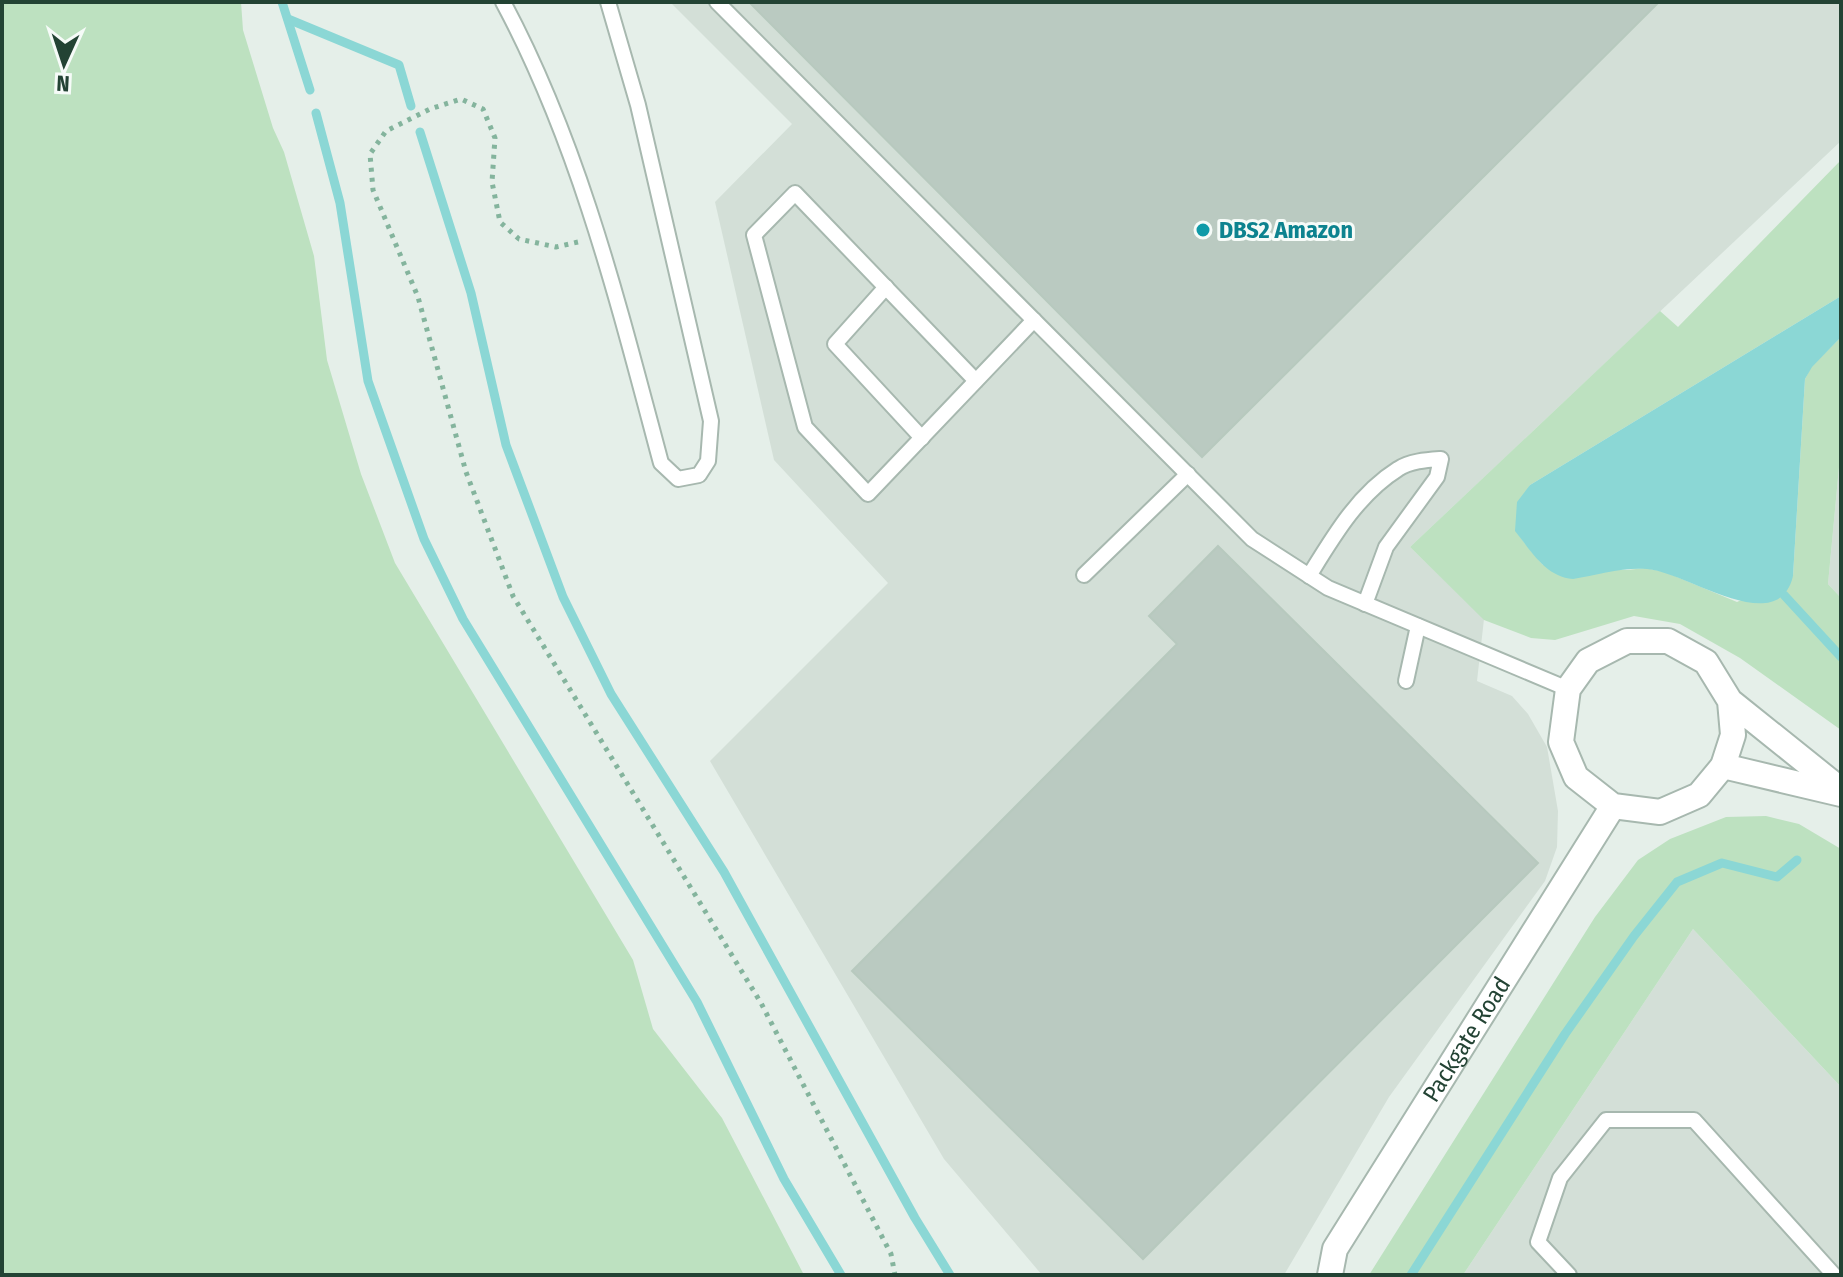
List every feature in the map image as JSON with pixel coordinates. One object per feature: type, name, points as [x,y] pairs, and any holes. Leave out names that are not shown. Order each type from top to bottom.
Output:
[{"type":"street","points":[[1730,701],[1733,735],[1723,766],[1699,795],[1660,812],[1613,806],[1576,777],[1561,742],[1568,689],[1588,661],[1627,641],[1668,641],[1706,662],[1730,701],[1841,792]]},
{"type":"street","points":[[1723,766],[1841,792]]},
{"type":"street","name":"Packgate Road","points":[[1330,1275],[1335,1249],[1613,806]]},
{"type":"lane","points":[[503,2],[530,53],[585,195],[661,463],[678,479],[699,475],[708,461],[711,421],[638,105],[608,2]]},
{"type":"lane","points":[[717,2],[1252,539],[1328,588],[1568,689]]},
{"type":"lane","points":[[976,381],[795,193],[754,235],[805,427],[868,494],[922,438],[1034,320]]},
{"type":"lane","points":[[886,287],[835,344],[922,438]]},
{"type":"lane","points":[[1309,576],[1337,530],[1363,498],[1399,468],[1441,459],[1437,477],[1386,547],[1365,604]]},
{"type":"lane","points":[[1084,575],[1188,474]]},
{"type":"lane","points":[[1406,681],[1418,626]]},
{"type":"lane","points":[[1569,1275],[1538,1242],[1560,1178],[1606,1120],[1694,1120],[1834,1275]]},
{"type":"path","points":[[598,237],[556,247],[519,239],[500,222],[492,182],[495,138],[483,109],[461,99],[430,109],[386,131],[370,154],[373,190],[418,297],[466,472],[513,596],[761,1003],[891,1254],[895,1275]]},
{"type":"shaded area","points":[[670,2],[1841,2],[1841,141],[1410,547],[1484,619],[1477,681],[1512,696],[1528,714],[1547,747],[1558,811],[1557,847],[1545,881],[1389,1097],[1284,1275],[1042,1275],[944,1159],[710,761],[888,583],[774,460],[715,202],[792,124]]},
{"type":"shaded area","points":[[1841,446],[1841,598],[1828,584]]},
{"type":"shaded area","points":[[1693,929],[1841,1087],[1841,1275],[1463,1275]]},
{"type":"green space","points":[[2,2],[241,2],[243,30],[273,128],[284,152],[314,256],[327,360],[361,474],[395,563],[633,960],[653,1029],[722,1118],[804,1275],[2,1275]]},
{"type":"green space","points":[[1841,160],[1841,296],[1530,485],[1516,521],[1519,535],[1543,565],[1627,570],[1645,568],[1665,572],[1737,602],[1793,576],[1805,379],[1811,367],[1841,337],[1841,446],[1828,584],[1841,598],[1841,730],[1740,658],[1680,624],[1634,616],[1555,640],[1531,638],[1484,620],[1410,547],[1660,311],[1678,327]]},
{"type":"green space","points":[[1766,816],[1799,824],[1841,849],[1841,1087],[1693,929],[1463,1275],[1369,1275],[1595,917],[1638,860],[1670,839],[1726,817]]},
{"type":"water","points":[[1841,296],[1841,337],[1812,367],[1805,379],[1793,576],[1784,594],[1769,602],[1751,603],[1647,569],[1619,570],[1573,579],[1563,577],[1540,562],[1515,531],[1517,502],[1530,485]]},
{"type":"building","name":"DBS2 Amazon","points":[[749,2],[1659,2],[1202,457]]},
{"type":"building","points":[[1218,546],[1538,863],[1143,1259],[852,971],[1177,644],[1149,616]]},
{"type":"waterway","points":[[282,2],[310,90]]},
{"type":"waterway","points":[[288,19],[399,65],[411,106]]},
{"type":"waterway","points":[[316,113],[340,203],[368,381],[424,539],[463,619],[697,1002],[784,1179],[841,1275]]},
{"type":"waterway","points":[[420,132],[471,293],[506,445],[563,597],[611,694],[724,872],[915,1218],[950,1275]]},
{"type":"waterway","points":[[1784,595],[1841,657]]},
{"type":"waterway","points":[[1411,1275],[1565,1034],[1634,936],[1677,882],[1722,863],[1777,877],[1797,860]]},
{"type":"place","name":"DBS2 Amazon","points":[[1203,230]]}]
